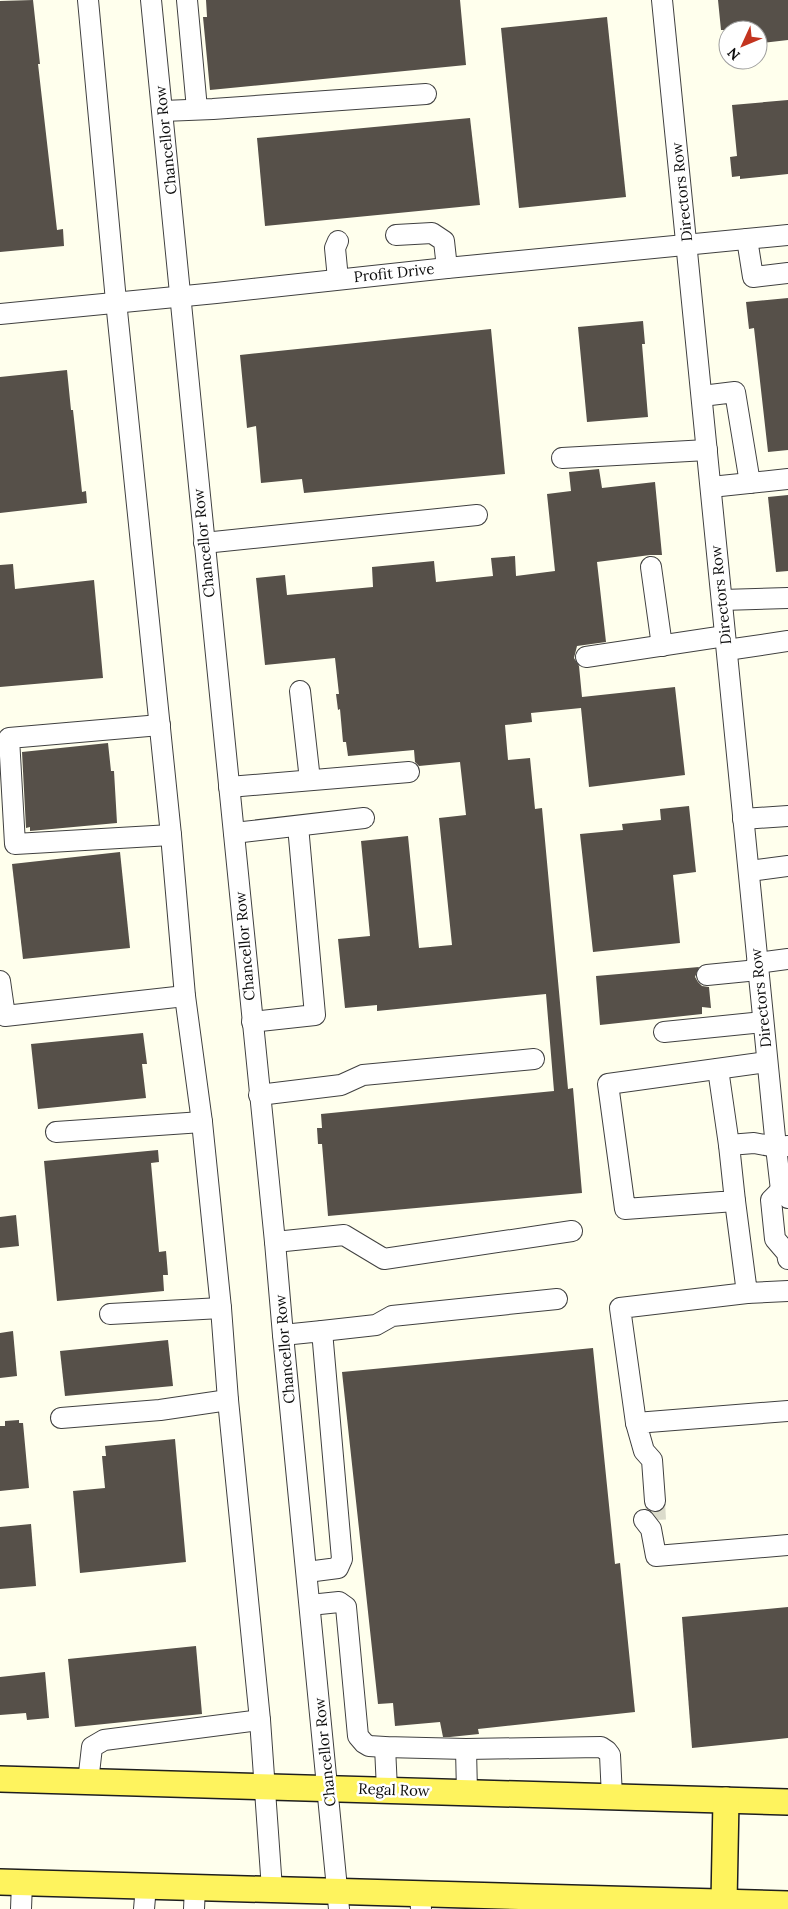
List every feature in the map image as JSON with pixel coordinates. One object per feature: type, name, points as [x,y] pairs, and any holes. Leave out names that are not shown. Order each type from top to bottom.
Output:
[{"type":"main road","name":"Regal Row","points":[[0,1779],[265,1787],[328,1787],[788,1802]]},
{"type":"main road","points":[[716,1904],[726,1800]]},
{"type":"main road","points":[[11,1883],[145,1898],[195,1898],[272,1890],[339,1900],[673,1905],[788,1904]]},
{"type":"street","points":[[88,0],[116,301],[171,835],[185,996],[202,1122],[222,1308],[228,1400],[260,1720],[272,1890]]},
{"type":"street","name":"Chancellor Row","points":[[151,0],[182,296],[204,543],[339,1900]]},
{"type":"street","points":[[187,0],[197,110]]},
{"type":"street","name":"Directors Row","points":[[662,0],[767,1062],[782,1147],[784,1194],[771,1200],[774,1238],[788,1254]]},
{"type":"street","points":[[163,111],[426,94]]},
{"type":"street","points":[[396,235],[432,233],[444,241],[447,268]]},
{"type":"street","name":"Profit Drive","points":[[0,314],[788,235]]},
{"type":"street","points":[[747,239],[753,277],[788,273]]},
{"type":"street","points":[[338,241],[335,248],[338,279]]},
{"type":"street","points":[[702,396],[735,392],[750,483]]},
{"type":"street","points":[[562,458],[707,450]]},
{"type":"street","points":[[711,487],[788,479]]},
{"type":"street","points":[[204,543],[477,515]]},
{"type":"street","points":[[651,567],[662,646]]},
{"type":"street","points":[[722,600],[788,598]]},
{"type":"street","points":[[586,657],[662,646],[788,641]]},
{"type":"street","points":[[300,691],[310,780]]},
{"type":"street","points":[[160,725],[9,738],[14,844],[171,835]]},
{"type":"street","points":[[229,787],[409,772]]},
{"type":"street","points":[[744,819],[788,816]]},
{"type":"street","points":[[234,834],[364,818]]},
{"type":"street","points":[[252,1022],[315,1015],[298,826]]},
{"type":"street","points":[[749,871],[788,866]]},
{"type":"street","points":[[707,975],[788,959]]},
{"type":"street","points":[[0,981],[5,1016],[185,996]]},
{"type":"street","points":[[664,1032],[763,1022]]},
{"type":"street","points":[[259,1095],[342,1085],[363,1075],[534,1059]]},
{"type":"street","points":[[735,1200],[625,1210],[608,1084],[767,1062]]},
{"type":"street","points":[[718,1069],[747,1294]]},
{"type":"street","points":[[56,1132],[202,1122]]},
{"type":"street","points":[[729,1146],[754,1143],[782,1147]]},
{"type":"street","points":[[275,1242],[344,1235],[384,1259],[572,1231]]},
{"type":"street","points":[[788,1291],[620,1308],[636,1423],[644,1451],[652,1460],[650,1514],[656,1556],[788,1545]]},
{"type":"street","points":[[282,1335],[376,1325],[392,1316],[557,1299]]},
{"type":"street","points":[[110,1314],[222,1308]]},
{"type":"street","points":[[307,1572],[338,1568],[342,1558],[322,1330]]},
{"type":"street","points":[[61,1418],[160,1410],[228,1400]]},
{"type":"street","points":[[636,1423],[788,1411]]},
{"type":"street","points":[[310,1605],[339,1602],[346,1607],[358,1736],[364,1743],[369,1746],[385,1747],[601,1747],[608,1750],[610,1755],[612,1797]]},
{"type":"street","points":[[88,1782],[92,1747],[104,1740],[260,1720]]},
{"type":"street","points":[[385,1747],[387,1789]]},
{"type":"street","points":[[466,1748],[467,1792]]},
{"type":"street","points":[[11,1883],[21,1909]]},
{"type":"building","points":[[33,0],[40,64],[38,64],[57,230],[63,229],[64,246],[0,252],[0,1]]},
{"type":"building","points":[[206,0],[460,0],[466,65],[210,90],[203,17],[207,17]]},
{"type":"building","points":[[718,0],[788,0],[788,40],[768,42],[768,20],[720,20]]},
{"type":"building","points":[[607,17],[626,197],[519,208],[501,28]]},
{"type":"building","points":[[788,100],[788,174],[740,179],[740,176],[732,177],[730,157],[737,156],[732,105]]},
{"type":"building","points":[[470,118],[480,205],[265,226],[257,138]]},
{"type":"building","points":[[788,298],[788,450],[768,452],[754,328],[749,329],[746,302]]},
{"type":"building","points":[[643,321],[645,344],[642,344],[648,417],[587,422],[578,327]]},
{"type":"building","points":[[491,329],[505,474],[304,493],[302,479],[261,483],[256,426],[247,428],[240,355]]},
{"type":"building","points":[[67,370],[82,492],[86,491],[87,503],[0,513],[0,377]]},
{"type":"building","points":[[599,469],[602,488],[655,482],[662,555],[597,562],[606,642],[577,646],[574,658],[579,666],[582,697],[675,687],[685,775],[589,787],[581,708],[531,713],[532,722],[505,725],[508,760],[530,758],[535,809],[542,808],[568,1089],[573,1088],[582,1193],[328,1216],[322,1144],[318,1144],[317,1128],[322,1128],[321,1114],[554,1091],[546,994],[377,1011],[377,1005],[345,1008],[338,939],[370,936],[361,841],[408,836],[419,948],[452,945],[439,818],[466,815],[460,762],[419,766],[415,762],[414,750],[348,756],[346,742],[343,742],[340,709],[338,710],[336,694],[339,694],[335,658],[265,665],[256,578],[285,575],[287,595],[373,587],[372,567],[434,561],[436,582],[493,576],[491,558],[515,556],[516,576],[555,571],[547,494],[571,491],[569,472]]},
{"type":"building","points":[[788,495],[788,571],[776,572],[768,497]]},
{"type":"building","points":[[13,564],[15,589],[94,580],[103,678],[0,687],[0,565]]},
{"type":"building","points":[[108,743],[111,771],[114,771],[117,823],[30,831],[30,827],[26,828],[22,752]]},
{"type":"building","points":[[689,806],[696,872],[673,875],[680,943],[593,952],[580,834],[623,830],[622,824],[661,820],[660,809]]},
{"type":"building","points":[[120,852],[130,948],[23,959],[12,864]]},
{"type":"building","points":[[699,967],[695,977],[702,986],[709,987],[711,1008],[702,1007],[702,1014],[600,1025],[596,976]]},
{"type":"building","points":[[143,1033],[147,1064],[142,1064],[146,1098],[38,1109],[31,1044]]},
{"type":"building","points":[[158,1150],[159,1162],[151,1163],[159,1252],[166,1251],[168,1275],[163,1275],[164,1291],[57,1301],[44,1161]]},
{"type":"building","points":[[16,1215],[19,1246],[0,1248],[0,1217]]},
{"type":"building","points":[[13,1331],[17,1376],[0,1378],[0,1333]]},
{"type":"building","points":[[168,1340],[173,1386],[65,1396],[60,1351]]},
{"type":"building","points":[[593,1348],[615,1564],[620,1563],[635,1712],[478,1729],[479,1734],[450,1737],[443,1737],[440,1722],[395,1726],[393,1703],[378,1704],[342,1372]]},
{"type":"building","points":[[19,1420],[19,1423],[23,1423],[29,1488],[0,1491],[0,1426],[5,1426],[5,1421]]},
{"type":"building","points":[[175,1439],[186,1562],[80,1573],[73,1491],[105,1488],[102,1456],[106,1456],[105,1446]]},
{"type":"building","points":[[31,1524],[36,1586],[0,1589],[0,1527]]},
{"type":"building","points":[[788,1607],[788,1738],[692,1748],[682,1617]]},
{"type":"building","points":[[196,1646],[202,1714],[75,1727],[68,1659]]},
{"type":"building","points":[[45,1672],[49,1718],[27,1720],[26,1713],[0,1715],[0,1677]]},
{"type":"tunnel","points":[[655,1501],[656,1520]]}]
